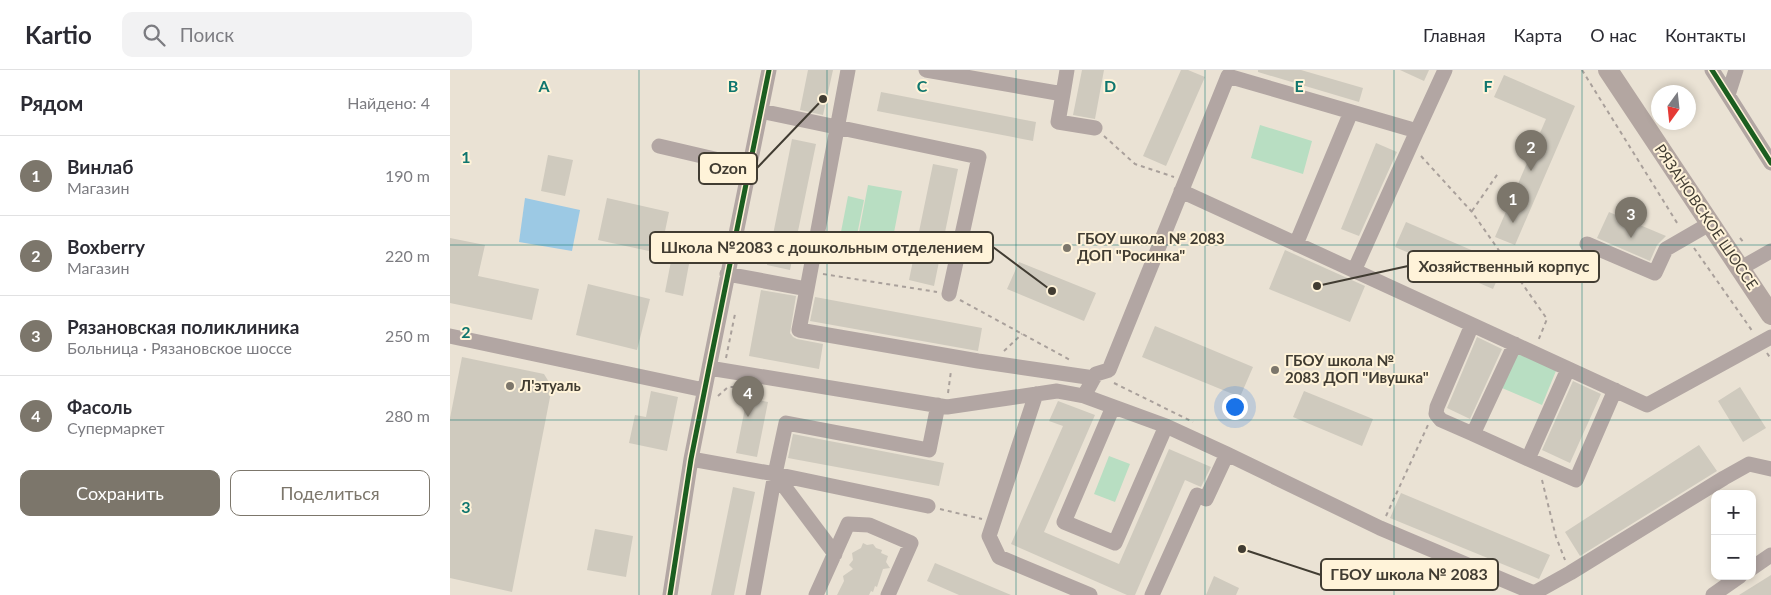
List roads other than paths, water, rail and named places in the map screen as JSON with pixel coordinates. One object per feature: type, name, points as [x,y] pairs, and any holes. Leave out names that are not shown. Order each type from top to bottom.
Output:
[{"type":"main road","name":"РЯЗАНОВСКОЕ ШОССЕ","points":[[1608,70],[1771,315]]},
{"type":"street","points":[[670,595],[691,459],[711,394],[708,368],[769,70]]},
{"type":"street","points":[[848,70],[799,330],[978,361],[1095,376],[1109,370],[1228,76],[1351,112],[1414,138]]},
{"type":"street","points":[[926,70],[1063,94]]},
{"type":"street","points":[[1067,70],[1058,122],[1095,128]]},
{"type":"street","points":[[1354,270],[1445,70]]},
{"type":"street","points":[[1712,70],[1771,163]]},
{"type":"street","points":[[1728,95],[1736,70]]},
{"type":"street","points":[[761,112],[979,157],[950,294]]},
{"type":"street","points":[[1296,244],[1351,112]]},
{"type":"street","points":[[659,146],[749,167]]},
{"type":"street","points":[[1183,186],[1296,244],[1647,405],[1766,340]]},
{"type":"street","points":[[1587,244],[1655,273],[1666,249],[1711,223]]},
{"type":"street","points":[[1741,268],[1771,251]]},
{"type":"street","points":[[727,274],[807,289]]},
{"type":"street","points":[[1472,325],[1436,407],[1436,414],[1441,420],[1533,462],[1576,480],[1615,390]]},
{"type":"street","points":[[450,336],[711,394]]},
{"type":"street","points":[[1473,434],[1515,344]]},
{"type":"street","points":[[708,368],[942,406],[1058,391],[1084,396],[1166,426],[1380,528],[1534,593],[1749,464],[1771,470]]},
{"type":"street","points":[[1533,462],[1568,369]]},
{"type":"street","points":[[1084,396],[1095,376]]},
{"type":"street","points":[[1036,394],[989,536],[999,558],[1090,595]]},
{"type":"street","points":[[753,595],[786,423],[929,450],[942,406]]},
{"type":"street","points":[[1112,407],[1064,522],[1115,543],[1166,426]]},
{"type":"street","points":[[1152,595],[1197,495],[1206,500],[1227,454]]},
{"type":"street","points":[[691,459],[775,474],[928,506]]},
{"type":"street","points":[[775,474],[836,554]]},
{"type":"street","points":[[816,595],[848,524],[870,525],[911,543],[888,595]]},
{"type":"street","points":[[1756,565],[1771,555]]},
{"type":"street","points":[[1713,595],[1734,580]]},
{"type":"water","points":[[525,198],[580,210],[572,251],[519,242]]},
{"type":"place","name":"Ozon","points":[[823,99]]},
{"type":"place","name":"Boxberry","points":[[1531,171]]},
{"type":"place","name":"Винлаб","points":[[1513,223]]},
{"type":"place","name":"Рязановская поликлиника","points":[[1631,238]]},
{"type":"place","name":"ГБОУ школа № 2083 ДОП \"Росинка\"","points":[[1067,248]]},
{"type":"place","name":"Хозяйственный корпус","points":[[1317,286]]},
{"type":"place","name":"Школа №2083 с дошкольным отделением","points":[[1052,291]]},
{"type":"place","name":"ГБОУ школа № 2083 ДОП \"Ивушка\"","points":[[1275,370]]},
{"type":"place","name":"Л'этуаль","points":[[510,386]]},
{"type":"place","name":"Фасоль","points":[[748,417]]},
{"type":"place","name":"ГБОУ школа № 2083","points":[[1242,549]]}]
